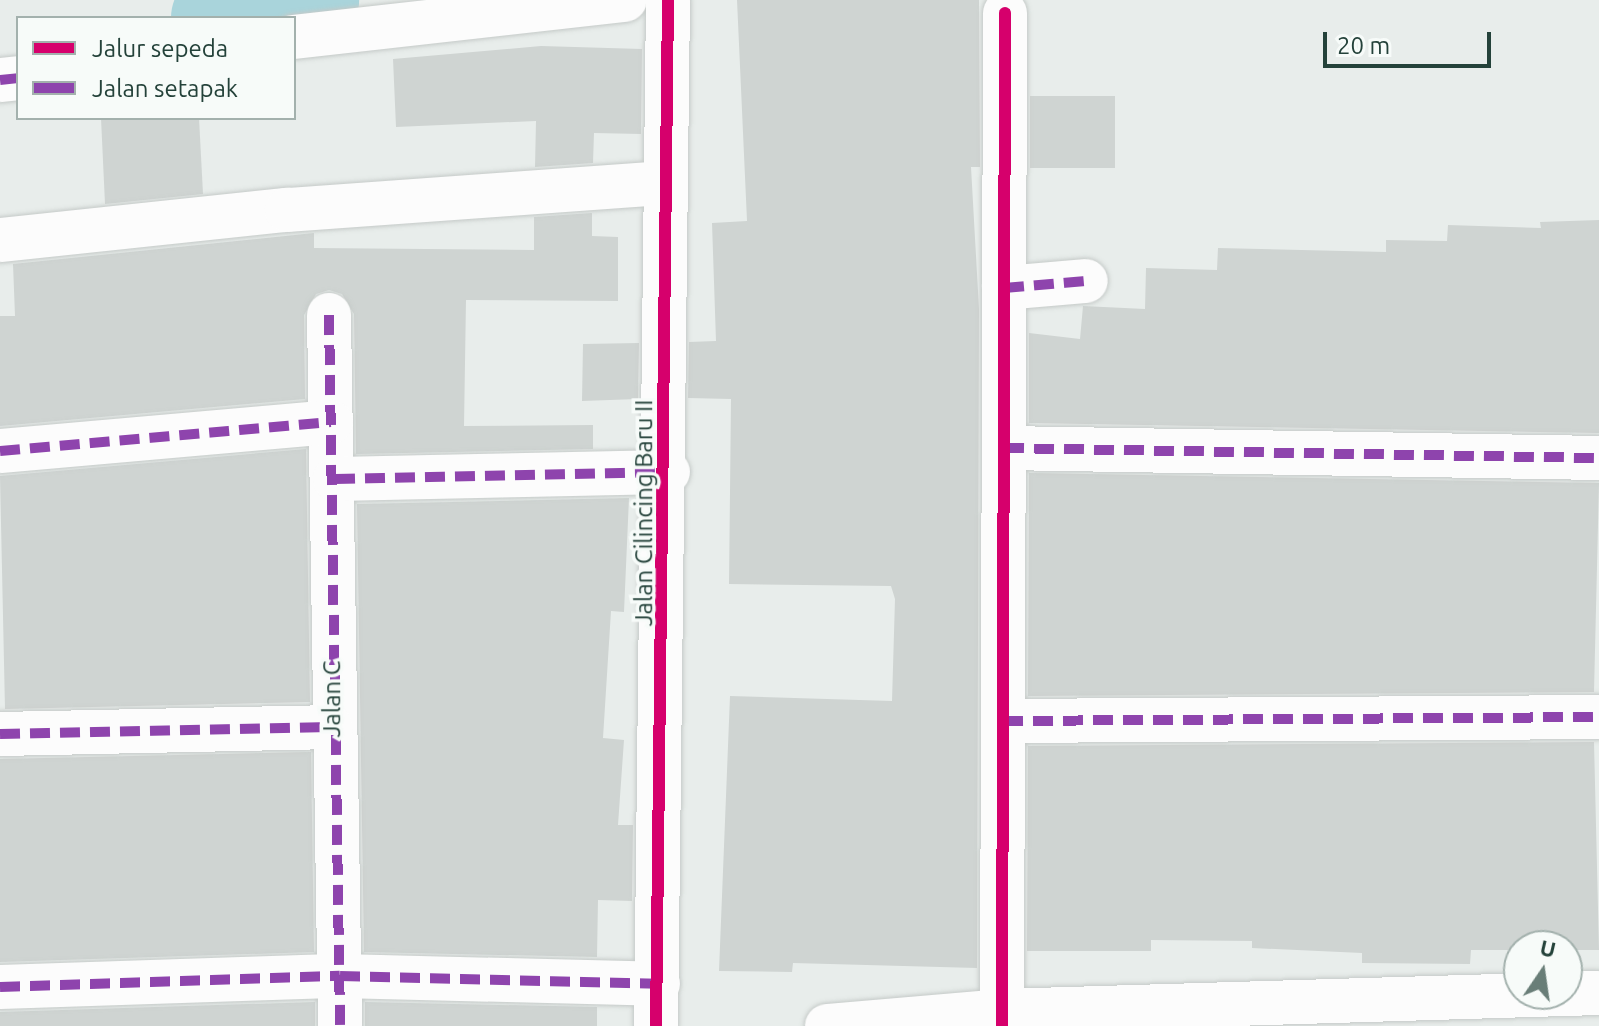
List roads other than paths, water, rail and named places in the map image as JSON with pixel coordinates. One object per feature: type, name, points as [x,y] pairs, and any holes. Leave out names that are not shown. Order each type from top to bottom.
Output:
[{"type":"street","points":[[296,37],[625,0]]},
{"type":"street","name":"Jalan Cilincing Baru II","points":[[657,1005],[668,472],[664,183],[668,0]]},
{"type":"street","points":[[1002,1019],[1005,13]]},
{"type":"street","points":[[0,240],[287,210],[664,183]]},
{"type":"street","points":[[1004,288],[1086,281]]},
{"type":"street","name":"Jalan C","points":[[329,315],[335,479],[331,727],[340,1026]]},
{"type":"street","points":[[0,451],[331,422]]},
{"type":"street","points":[[1004,448],[1599,458]]},
{"type":"street","points":[[335,479],[668,472]]},
{"type":"street","points":[[1003,721],[1599,717]]},
{"type":"street","points":[[0,734],[331,727]]},
{"type":"street","points":[[0,987],[340,976],[657,1005]]},
{"type":"street","points":[[827,1026],[1599,993]]},
{"type":"waterway","points":[[231,16],[309,0]]}]
